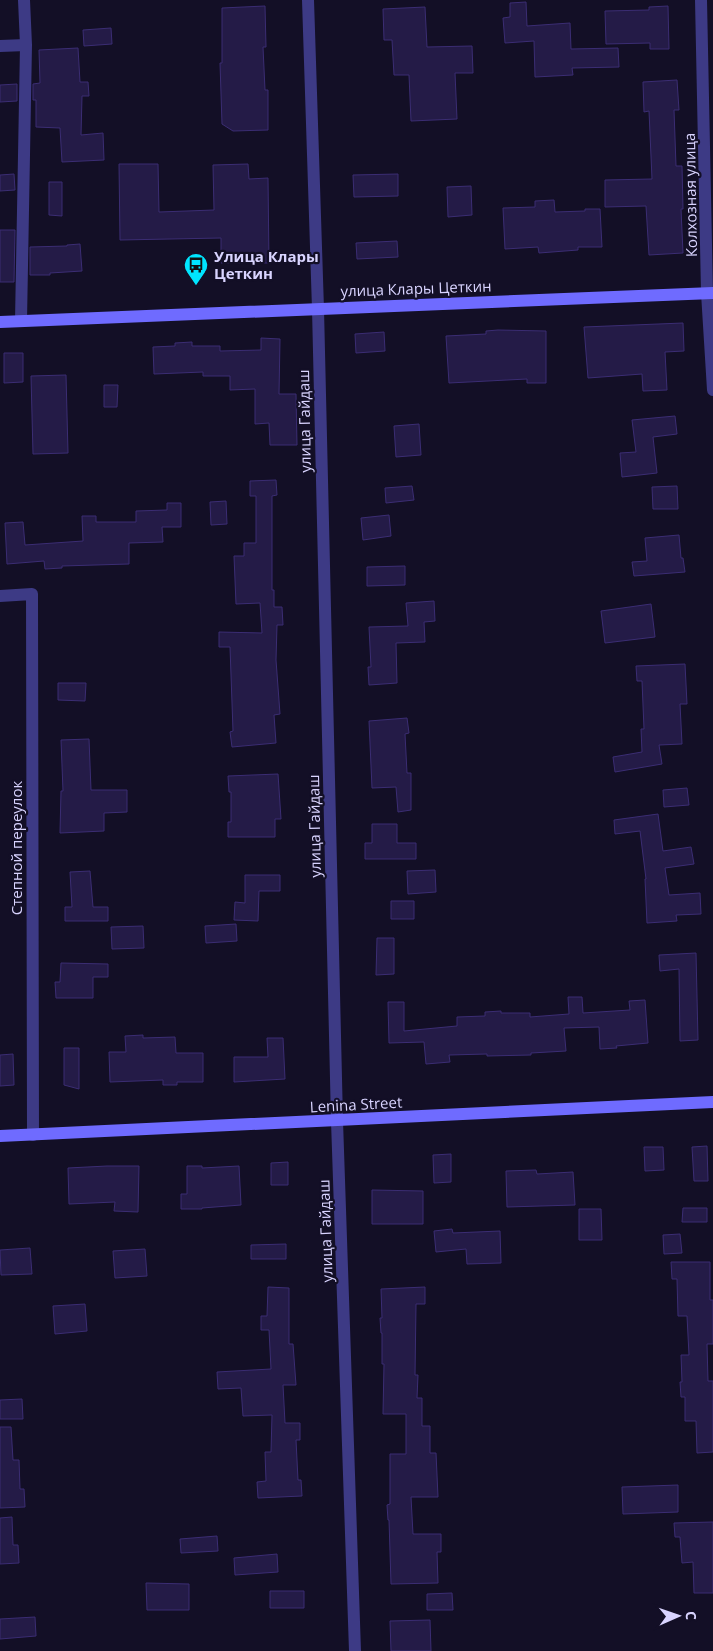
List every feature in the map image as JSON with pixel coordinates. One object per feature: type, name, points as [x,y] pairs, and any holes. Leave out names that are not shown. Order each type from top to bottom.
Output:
[{"type":"street","points":[[21,321],[26,45],[24,0]]},
{"type":"street","name":"улица Гайдаш","points":[[308,0],[318,309],[337,1121],[355,1651]]},
{"type":"street","name":"Колхозная улица","points":[[701,0],[713,390]]},
{"type":"street","points":[[0,46],[26,45]]},
{"type":"street","name":"улица Клары Цеткин","points":[[0,322],[710,293]]},
{"type":"street","name":"Степной переулок","points":[[0,596],[32,594],[33,1135]]},
{"type":"street","name":"Lenina Street","points":[[0,1136],[713,1102]]},
{"type":"building","points":[[526,2],[527,26],[570,23],[571,49],[618,48],[619,67],[572,68],[573,75],[535,77],[534,41],[505,43],[503,18],[510,17],[510,3]]},
{"type":"building","points":[[265,6],[266,47],[263,47],[265,90],[268,90],[268,130],[233,131],[222,124],[220,63],[222,63],[222,8]]},
{"type":"building","points":[[668,6],[669,49],[650,49],[650,43],[606,44],[605,11],[649,10],[649,7]]},
{"type":"building","points":[[425,7],[427,47],[472,46],[473,73],[455,73],[457,119],[411,121],[409,75],[394,75],[392,40],[384,40],[383,9]]},
{"type":"building","points":[[111,28],[112,44],[84,46],[83,30]]},
{"type":"building","points":[[78,48],[80,82],[88,82],[89,96],[82,96],[81,135],[103,133],[104,160],[62,162],[60,128],[36,127],[36,100],[33,100],[33,84],[40,83],[39,50]]},
{"type":"building","points":[[677,80],[679,110],[674,110],[676,166],[682,166],[683,253],[649,255],[646,206],[605,207],[605,180],[652,179],[649,111],[644,112],[643,82]]},
{"type":"building","points":[[17,84],[17,101],[0,102],[0,85]]},
{"type":"building","points":[[119,164],[158,164],[159,212],[214,210],[213,165],[248,164],[249,179],[268,178],[269,263],[221,263],[221,238],[120,240]]},
{"type":"building","points":[[14,174],[15,190],[0,191],[0,175]]},
{"type":"building","points":[[398,174],[398,196],[354,197],[353,175]]},
{"type":"building","points":[[49,182],[62,182],[62,216],[49,215]]},
{"type":"building","points":[[471,186],[472,215],[448,217],[447,187]]},
{"type":"building","points":[[554,200],[555,212],[600,209],[602,247],[578,247],[578,250],[539,253],[538,247],[505,249],[503,208],[535,207],[535,201]]},
{"type":"building","points":[[0,230],[15,230],[14,282],[0,282]]},
{"type":"building","points":[[397,241],[398,257],[357,259],[356,243]]},
{"type":"building","points":[[80,244],[82,271],[50,273],[50,275],[30,275],[30,247]]},
{"type":"building","points":[[683,323],[684,351],[665,352],[667,390],[643,391],[642,374],[588,378],[584,327]]},
{"type":"building","points":[[486,331],[546,331],[546,383],[527,383],[527,379],[449,383],[446,336],[486,334]]},
{"type":"building","points":[[384,332],[385,351],[356,353],[355,334]]},
{"type":"building","points":[[261,338],[280,339],[279,394],[296,394],[297,445],[270,445],[269,423],[255,424],[255,389],[230,390],[230,376],[203,376],[203,372],[154,374],[153,347],[175,346],[175,343],[192,342],[192,346],[220,346],[220,351],[261,350]]},
{"type":"building","points":[[4,353],[23,353],[23,382],[4,383]]},
{"type":"building","points":[[66,375],[68,453],[33,454],[31,376]]},
{"type":"building","points":[[104,385],[118,385],[117,407],[104,407]]},
{"type":"building","points":[[675,416],[677,434],[653,437],[657,473],[622,477],[620,453],[636,452],[632,420]]},
{"type":"building","points":[[419,424],[421,455],[396,457],[394,426]]},
{"type":"building","points":[[276,480],[277,495],[272,496],[272,590],[274,590],[274,607],[282,607],[283,625],[277,625],[276,660],[280,714],[274,715],[276,743],[232,747],[230,732],[233,731],[230,647],[219,647],[219,632],[262,633],[260,603],[236,604],[234,556],[244,556],[244,543],[256,543],[256,496],[250,496],[250,481]]},
{"type":"building","points":[[412,486],[414,500],[386,503],[385,488]]},
{"type":"building","points":[[677,486],[678,509],[653,509],[652,487]]},
{"type":"building","points":[[226,501],[227,524],[211,525],[210,502]]},
{"type":"building","points":[[167,503],[181,503],[181,527],[162,527],[163,542],[129,543],[129,564],[62,566],[62,568],[45,569],[44,561],[7,564],[5,523],[23,522],[25,545],[83,541],[82,516],[96,516],[96,522],[136,522],[136,511],[167,510]]},
{"type":"building","points":[[389,515],[391,536],[363,540],[361,518]]},
{"type":"building","points":[[679,535],[681,558],[683,558],[685,572],[634,576],[632,562],[647,561],[645,538]]},
{"type":"building","points":[[405,566],[405,585],[367,586],[367,567]]},
{"type":"building","points":[[434,601],[435,621],[424,622],[425,642],[396,643],[397,683],[369,685],[368,667],[371,667],[369,627],[408,626],[406,603]]},
{"type":"building","points":[[651,604],[655,637],[605,643],[601,611]]},
{"type":"building","points":[[685,664],[687,704],[680,704],[682,744],[659,745],[662,764],[615,772],[613,757],[642,752],[641,729],[644,729],[642,681],[637,681],[636,666]]},
{"type":"building","points":[[58,683],[86,683],[85,701],[58,700]]},
{"type":"building","points":[[407,718],[409,733],[405,734],[407,773],[411,773],[411,810],[398,812],[396,787],[372,788],[369,721]]},
{"type":"building","points":[[89,739],[91,790],[127,790],[127,812],[104,813],[104,831],[60,833],[61,791],[63,791],[61,740]]},
{"type":"building","points":[[278,774],[281,819],[275,819],[275,837],[228,837],[228,822],[231,822],[231,792],[229,792],[228,776]]},
{"type":"building","points":[[687,788],[689,805],[664,807],[663,790]]},
{"type":"building","points":[[658,814],[663,851],[691,847],[694,864],[665,868],[669,895],[700,893],[701,914],[676,915],[677,921],[647,923],[646,879],[640,831],[615,834],[614,820]]},
{"type":"building","points":[[372,824],[397,824],[397,843],[416,843],[416,859],[365,859],[365,843],[372,843]]},
{"type":"building","points":[[435,870],[436,892],[408,894],[407,871]]},
{"type":"building","points":[[90,871],[93,907],[108,907],[108,921],[65,921],[65,907],[72,907],[70,872]]},
{"type":"building","points":[[245,875],[280,875],[280,891],[259,891],[258,921],[234,920],[235,902],[245,903]]},
{"type":"building","points":[[391,901],[414,901],[414,919],[391,919]]},
{"type":"building","points":[[236,924],[237,941],[206,943],[205,926]]},
{"type":"building","points":[[143,926],[144,948],[112,949],[111,927]]},
{"type":"building","points":[[377,938],[394,938],[394,974],[376,975]]},
{"type":"building","points":[[696,953],[698,1040],[680,1041],[679,969],[660,971],[659,955]]},
{"type":"building","points":[[61,963],[108,964],[108,977],[93,977],[93,998],[56,998],[55,982],[60,982]]},
{"type":"building","points":[[568,997],[582,997],[583,1013],[630,1010],[629,1001],[645,1000],[648,1043],[600,1049],[599,1027],[564,1028],[566,1051],[531,1053],[531,1055],[449,1055],[450,1062],[426,1064],[424,1042],[389,1043],[388,1002],[404,1002],[404,1031],[457,1026],[457,1017],[485,1016],[485,1012],[530,1013],[530,1017],[569,1014]]},
{"type":"building","points":[[143,1035],[143,1038],[175,1037],[176,1053],[203,1053],[203,1082],[177,1082],[177,1085],[163,1085],[163,1080],[110,1082],[109,1052],[126,1052],[125,1036]]},
{"type":"building","points":[[267,1038],[283,1038],[285,1079],[234,1082],[234,1057],[268,1057]]},
{"type":"building","points":[[64,1048],[79,1048],[79,1089],[64,1085]]},
{"type":"building","points":[[13,1054],[14,1085],[0,1086],[0,1055]]},
{"type":"building","points":[[707,1146],[708,1181],[694,1181],[692,1147]]},
{"type":"building","points":[[644,1147],[663,1147],[664,1170],[645,1171]]},
{"type":"building","points":[[451,1154],[451,1182],[434,1183],[433,1155]]},
{"type":"building","points":[[288,1162],[288,1185],[271,1185],[271,1163]]},
{"type":"building","points":[[139,1166],[138,1212],[114,1211],[115,1202],[69,1204],[68,1168]]},
{"type":"building","points":[[187,1166],[202,1166],[202,1168],[239,1166],[241,1205],[181,1209],[181,1194],[187,1194]]},
{"type":"building","points":[[536,1170],[537,1174],[573,1172],[575,1205],[507,1207],[506,1171]]},
{"type":"building","points":[[372,1190],[423,1191],[423,1224],[372,1224]]},
{"type":"building","points":[[683,1208],[707,1208],[707,1222],[682,1222]]},
{"type":"building","points":[[579,1209],[601,1209],[602,1240],[579,1240]]},
{"type":"building","points":[[452,1229],[453,1233],[500,1231],[501,1263],[467,1264],[466,1249],[436,1252],[434,1231]]},
{"type":"building","points":[[680,1234],[682,1253],[664,1254],[663,1235]]},
{"type":"building","points":[[286,1244],[286,1259],[251,1259],[251,1245]]},
{"type":"building","points":[[30,1248],[32,1274],[1,1275],[0,1250]]},
{"type":"building","points":[[145,1249],[147,1276],[115,1278],[113,1251]]},
{"type":"building","points":[[671,1262],[710,1262],[710,1300],[713,1300],[713,1344],[707,1344],[708,1381],[713,1381],[713,1452],[697,1453],[696,1421],[685,1421],[685,1397],[681,1397],[680,1382],[682,1382],[681,1355],[689,1355],[687,1316],[678,1316],[677,1279],[672,1279]]},
{"type":"building","points":[[268,1287],[289,1288],[289,1344],[293,1344],[296,1385],[283,1385],[285,1423],[300,1423],[300,1440],[296,1440],[298,1480],[301,1480],[302,1496],[258,1498],[257,1482],[266,1481],[265,1452],[271,1452],[272,1415],[243,1416],[241,1388],[218,1389],[217,1372],[271,1369],[269,1330],[261,1330],[261,1316],[267,1316]]},
{"type":"building","points":[[425,1287],[425,1304],[416,1304],[415,1375],[418,1375],[417,1398],[422,1398],[422,1426],[430,1426],[430,1453],[436,1453],[438,1497],[411,1497],[413,1534],[441,1534],[441,1552],[437,1552],[438,1583],[391,1584],[387,1505],[390,1504],[390,1454],[406,1454],[406,1414],[383,1414],[384,1364],[382,1364],[380,1318],[382,1318],[381,1289]]},
{"type":"building","points":[[85,1304],[87,1331],[55,1334],[53,1306]]},
{"type":"building","points":[[22,1399],[23,1419],[0,1419],[0,1400]]},
{"type":"building","points":[[0,1427],[11,1427],[13,1460],[19,1460],[20,1489],[24,1489],[25,1507],[0,1508]]},
{"type":"building","points":[[678,1485],[678,1512],[623,1514],[622,1487]]},
{"type":"building","points":[[12,1517],[13,1545],[18,1545],[19,1563],[0,1564],[0,1518]]},
{"type":"building","points":[[713,1522],[713,1593],[694,1593],[693,1562],[682,1563],[680,1537],[675,1537],[674,1523]]},
{"type":"building","points":[[217,1536],[218,1551],[181,1553],[180,1539]]},
{"type":"building","points":[[277,1554],[278,1572],[235,1575],[234,1558]]},
{"type":"building","points":[[146,1583],[189,1584],[189,1610],[147,1610]]},
{"type":"building","points":[[270,1591],[304,1591],[304,1608],[270,1608]]},
{"type":"building","points":[[452,1593],[453,1610],[427,1610],[427,1594]]},
{"type":"building","points":[[35,1617],[36,1636],[0,1639],[0,1619]]},
{"type":"building","points":[[430,1620],[431,1651],[391,1651],[390,1621]]},
{"type":"place","name":"Улица Клары Цеткин","points":[[196,286]]}]
